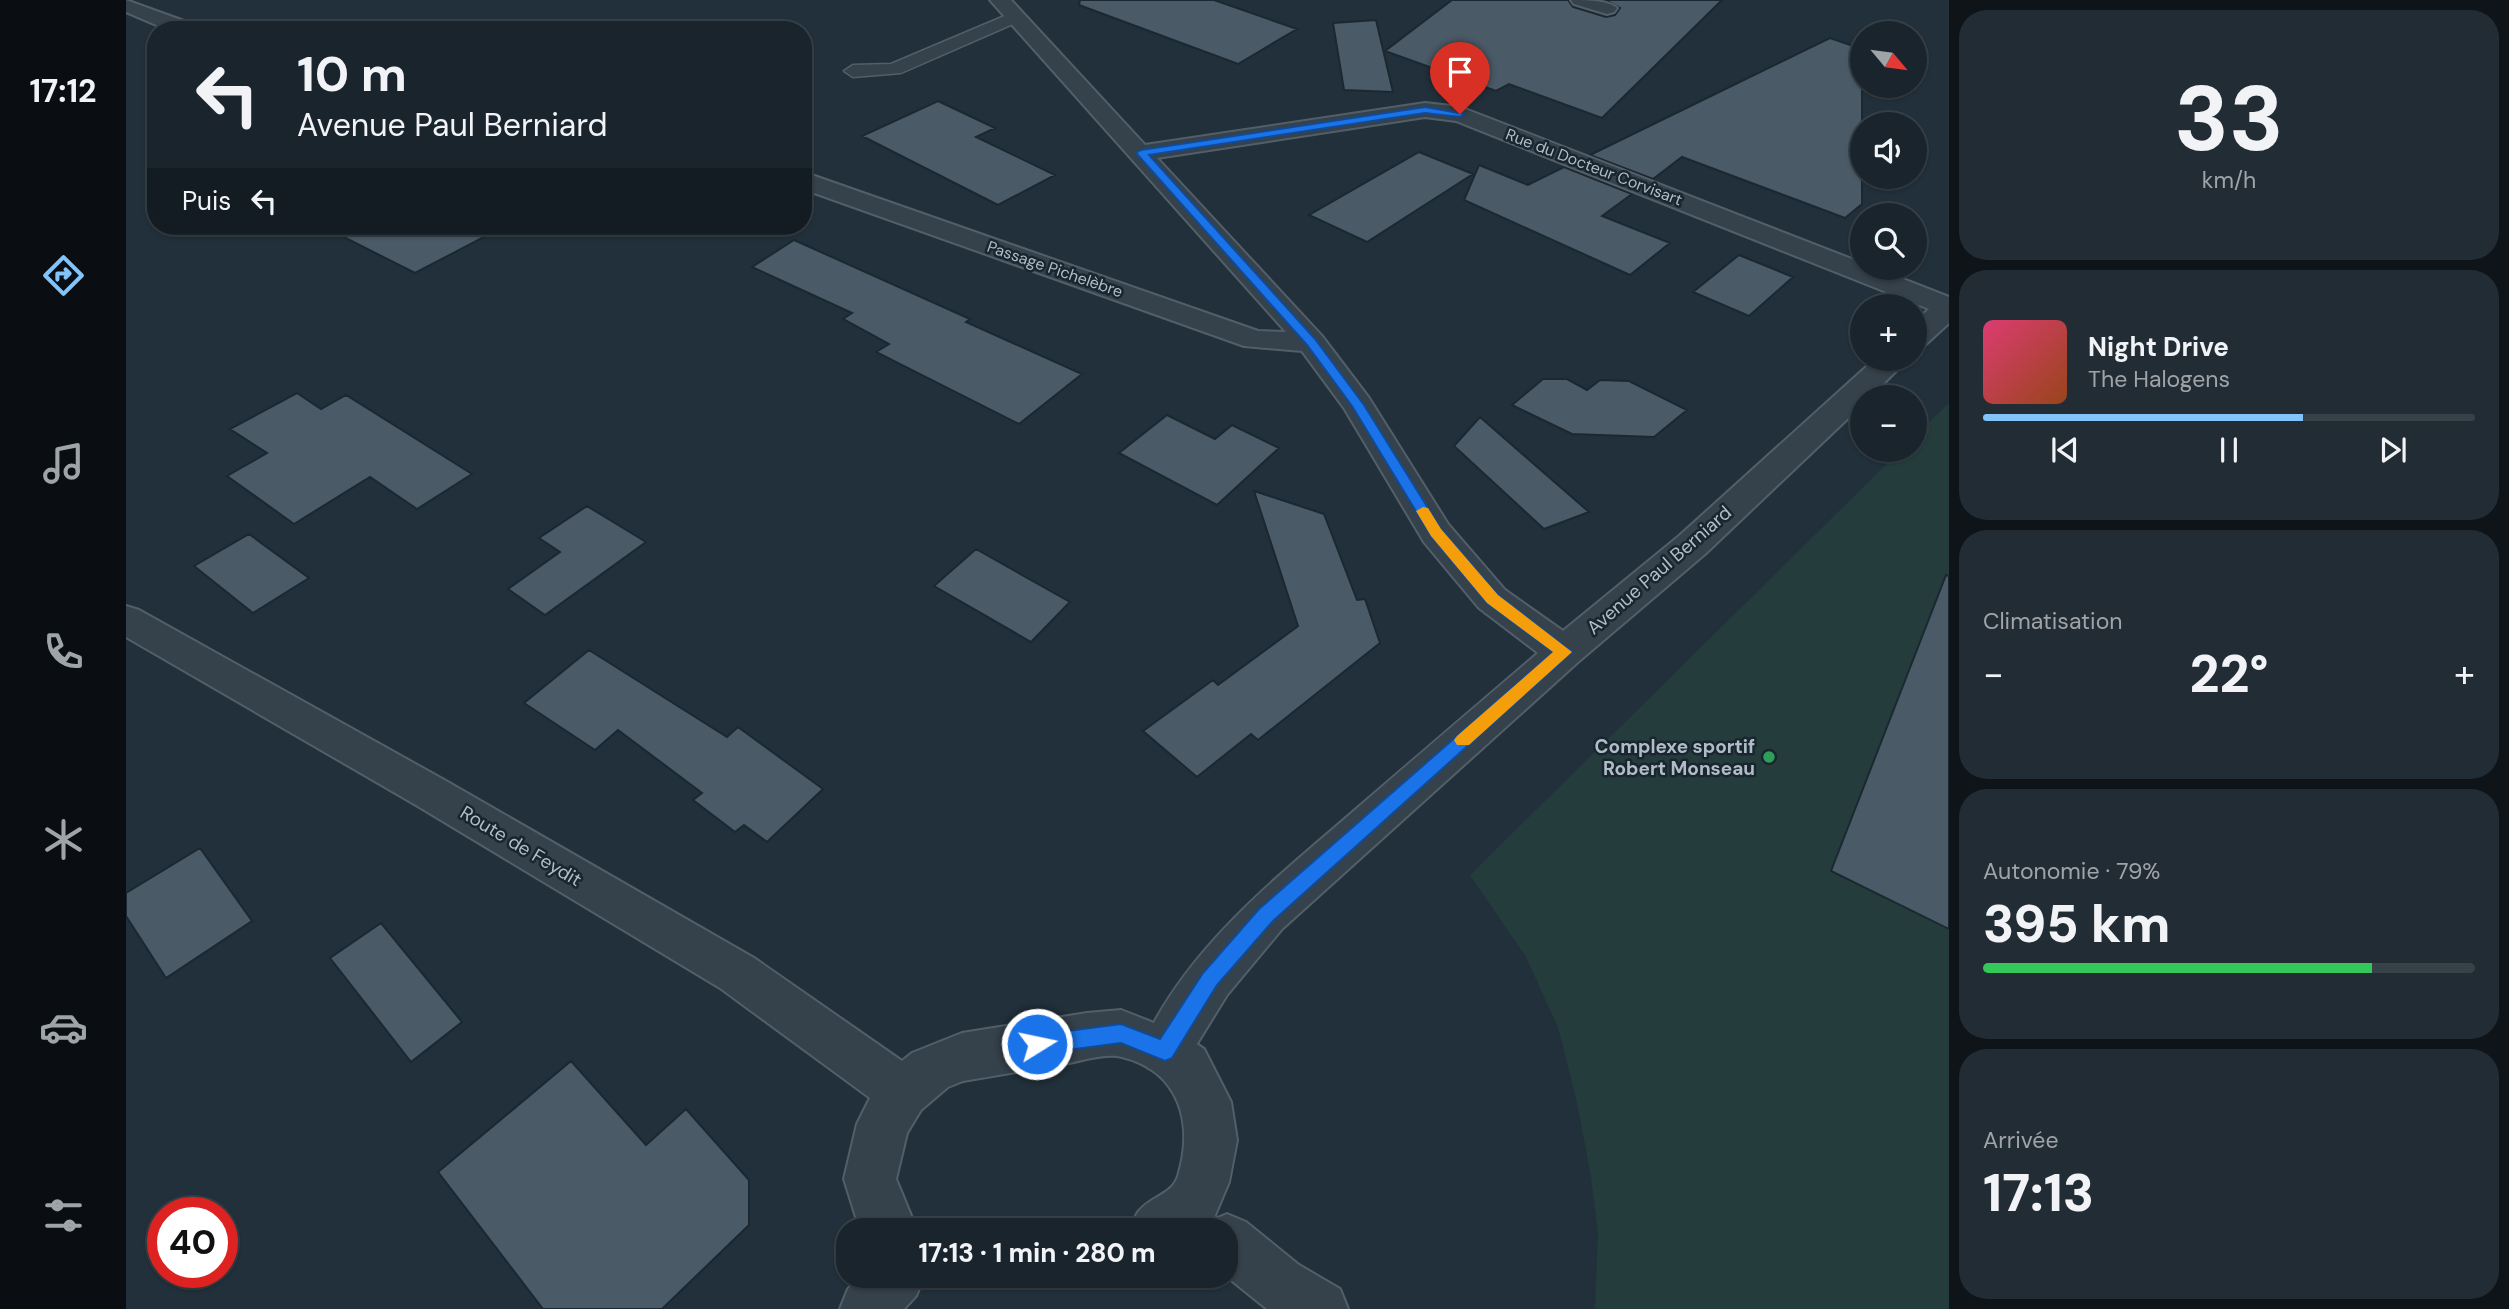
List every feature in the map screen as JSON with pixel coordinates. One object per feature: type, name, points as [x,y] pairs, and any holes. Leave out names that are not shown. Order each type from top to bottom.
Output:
[{"type":"street","points":[[1581,0],[1607,8]]},
{"type":"street","points":[[126,5],[166,21]]},
{"type":"street","points":[[149,14],[173,5]]},
{"type":"street","points":[[1007,9],[1311,342],[1358,405],[1436,533],[1492,599],[1564,652]]},
{"type":"street","name":"Rue du Docteur Corvisart","points":[[1141,153],[1425,110],[1460,114],[1949,307]]},
{"type":"street","name":"Passage Pichelèbre","points":[[812,183],[1255,340],[1311,342]]},
{"type":"street","points":[[1927,327],[1949,307]]},
{"type":"street","name":"Avenue Paul Berniard","points":[[1165,1051],[1210,979],[1266,915],[1564,652],[1692,545],[1880,371]]},
{"type":"street","name":"Route de Feydit","points":[[126,620],[431,793],[737,973],[903,1092]]},
{"type":"street","points":[[882,1218],[870,1179],[883,1124],[903,1092],[930,1070],[962,1057],[1087,1036],[1121,1034],[1165,1051],[1186,1066],[1206,1102],[1211,1140],[1199,1218]]},
{"type":"street","points":[[1238,1256],[1279,1285],[1320,1309]]},
{"type":"street","points":[[868,1309],[886,1288]]},
{"type":"lane","points":[[853,71],[894,69],[1007,9]]},
{"type":"green space","name":"Complexe sportif Robert Monseau","points":[[1949,403],[1949,1309],[1595,1309],[1598,1233],[1591,1177],[1577,1102],[1559,1030],[1526,957],[1470,875],[1889,462],[1927,462],[1927,424]]},
{"type":"building","points":[[1080,0],[1214,0],[1297,29],[1238,64],[1079,5]]},
{"type":"building","points":[[1452,0],[1568,0],[1573,7],[1606,17],[1615,15],[1620,8],[1605,0],[1722,0],[1602,118],[1509,84],[1496,91],[1385,51]]},
{"type":"building","points":[[1376,20],[1393,92],[1344,90],[1333,23]]},
{"type":"building","points":[[1830,38],[1850,45],[1850,98],[1862,98],[1862,112],[1850,112],[1850,189],[1862,189],[1862,203],[1850,203],[1850,214],[1845,218],[1682,157],[1653,179],[1590,155]]},
{"type":"building","points":[[938,101],[995,128],[976,137],[1055,175],[998,205],[862,136]]},
{"type":"building","points":[[1419,152],[1473,174],[1367,242],[1309,215]]},
{"type":"building","points":[[1479,165],[1528,185],[1564,167],[1632,194],[1602,216],[1670,243],[1630,275],[1464,200]]},
{"type":"building","points":[[340,235],[488,235],[415,273]]},
{"type":"building","points":[[794,240],[970,319],[966,322],[1082,374],[1019,424],[876,352],[889,344],[843,319],[852,313],[752,267]]},
{"type":"building","points":[[1739,255],[1793,277],[1749,316],[1693,292]]},
{"type":"building","points":[[1543,379],[1567,379],[1587,390],[1600,380],[1629,381],[1687,410],[1654,437],[1572,434],[1512,405]]},
{"type":"building","points":[[297,393],[321,409],[346,395],[472,474],[417,509],[370,477],[294,524],[227,476],[267,453],[230,429]]},
{"type":"building","points":[[1167,415],[1215,439],[1232,425],[1279,448],[1217,505],[1119,453]]},
{"type":"building","points":[[1480,417],[1589,512],[1544,529],[1454,446]]},
{"type":"building","points":[[1254,491],[1324,514],[1357,600],[1365,599],[1380,643],[1258,740],[1251,734],[1197,777],[1143,731],[1213,680],[1218,685],[1298,626]]},
{"type":"building","points":[[587,506],[646,542],[545,615],[508,589],[560,552],[539,538]]},
{"type":"building","points":[[249,534],[309,578],[253,613],[194,566]]},
{"type":"building","points":[[976,549],[1070,602],[1031,642],[934,586]]},
{"type":"building","points":[[1946,575],[1949,576],[1949,929],[1831,871]]},
{"type":"building","points":[[589,650],[727,737],[738,727],[823,789],[767,842],[744,825],[735,832],[693,800],[702,793],[618,730],[595,750],[524,703]]},
{"type":"building","points":[[200,848],[252,921],[166,978],[126,916],[126,893]]},
{"type":"building","points":[[381,923],[462,1022],[411,1062],[330,958]]},
{"type":"building","points":[[571,1061],[646,1145],[686,1109],[749,1180],[749,1225],[662,1309],[543,1309],[438,1172]]},
{"type":"slow traffic","points":[[1423,511],[1436,533],[1492,599],[1564,652],[1463,740]]},
{"type":"place","name":"Complexe sportif Robert Monseau","points":[[1769,757]]},
{"type":"route","points":[[1037,1044],[1121,1034],[1165,1051],[1210,979],[1266,915],[1564,652],[1492,599],[1436,533],[1358,405],[1311,342],[1141,153],[1425,110],[1460,114]]}]
